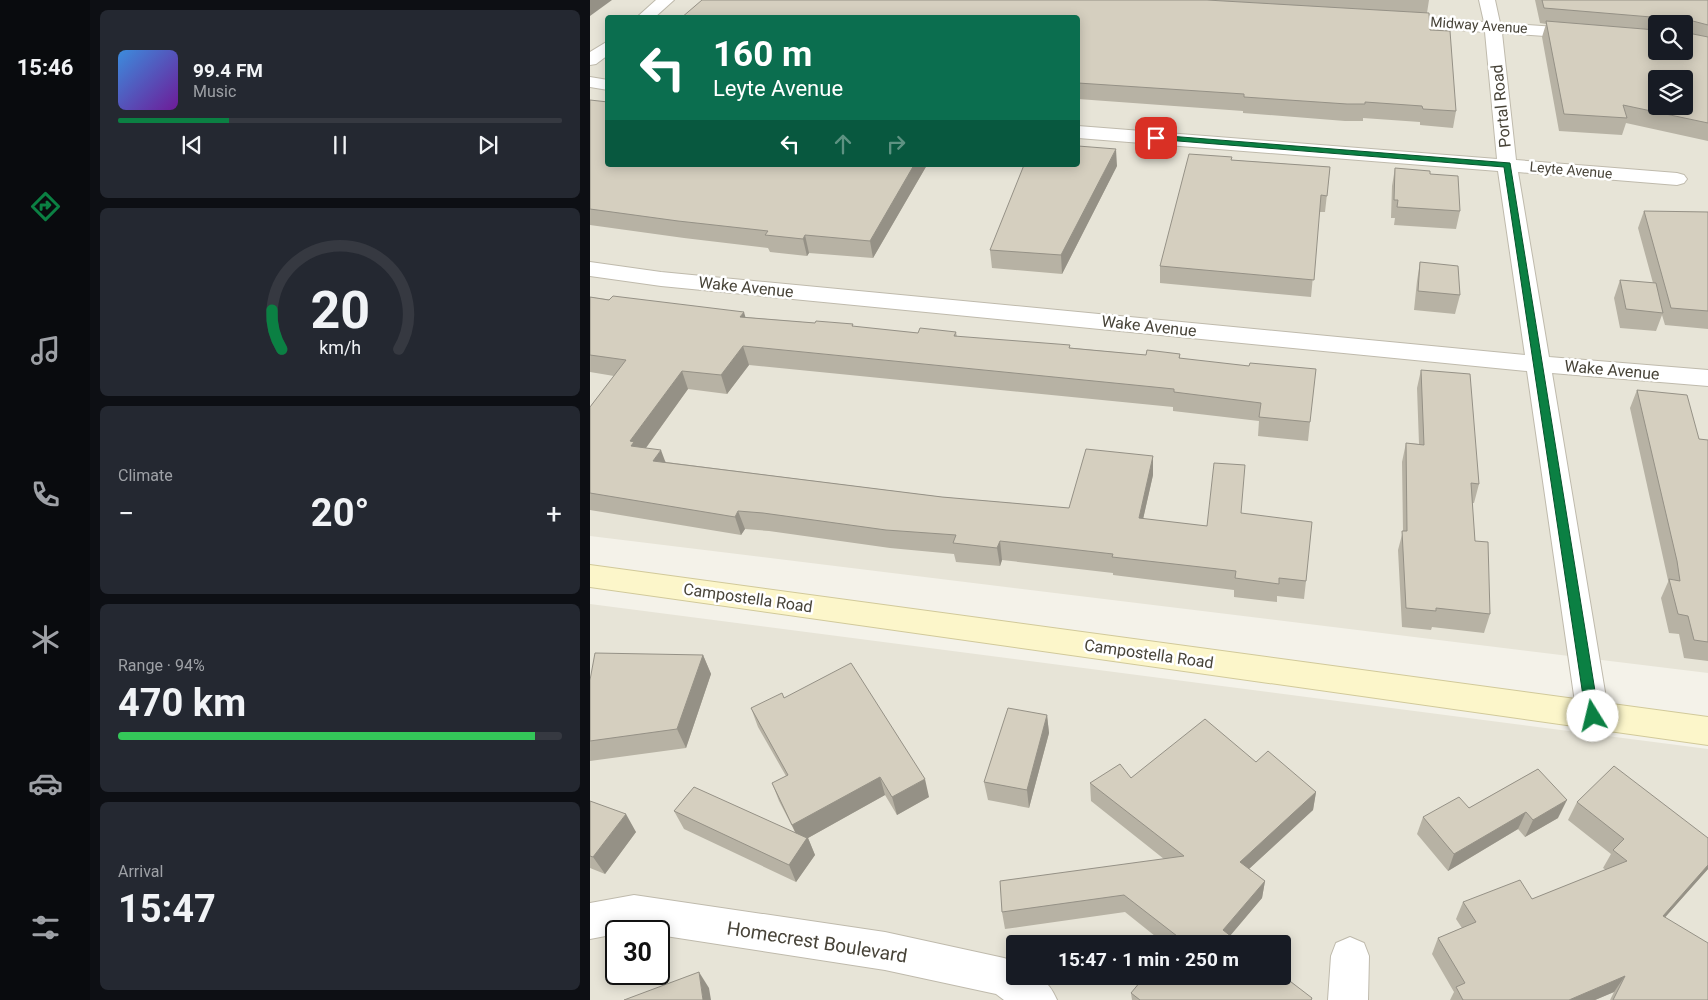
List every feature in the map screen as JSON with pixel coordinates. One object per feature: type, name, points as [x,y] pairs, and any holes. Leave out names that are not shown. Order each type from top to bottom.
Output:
[{"type":"main road","name":"Campostella Road","points":[[590,576],[1708,731]]},
{"type":"street","points":[[648,15],[666,0]]},
{"type":"street","name":"Portal Road","points":[[1487,0],[1493,26],[1508,165],[1593,716]]},
{"type":"street","name":"Midway Avenue","points":[[1373,19],[1648,38]]},
{"type":"street","points":[[590,60],[605,48]]},
{"type":"street","points":[[590,82],[605,84]]},
{"type":"street","name":"Leyte Avenue","points":[[1080,132],[1677,179]]},
{"type":"street","name":"Wake Avenue","points":[[590,269],[680,281],[1538,364],[1708,378]]},
{"type":"street","name":"Homecrest Boulevard","points":[[590,922],[634,913],[885,951],[1004,977],[1037,1000]]},
{"type":"street","points":[[1348,1000],[1350,956]]},
{"type":"shaded area","points":[[590,0],[1708,0],[1708,673],[590,536]]},
{"type":"shaded area","points":[[590,604],[1708,749],[1708,1000],[590,1000]]},
{"type":"building","points":[[702,0],[1207,0],[1429,13],[1430,30],[1450,31],[1456,111],[1423,109],[1422,106],[1365,102],[1365,104],[1347,104],[1244,97],[1244,94],[1080,83],[1080,15],[684,15]]},
{"type":"building","points":[[1542,0],[1708,0],[1708,25],[1693,21],[1693,15],[1648,15],[1648,17],[1544,8]]},
{"type":"building","points":[[1546,21],[1648,29],[1648,60],[1693,60],[1693,34],[1708,37],[1708,123],[1670,115],[1693,115],[1693,70],[1648,70],[1648,110],[1623,105],[1627,118],[1564,114]]},
{"type":"building","points":[[590,100],[605,102],[605,167],[913,167],[870,241],[805,235],[803,239],[765,235],[768,231],[590,209]]},
{"type":"building","points":[[1080,146],[1116,149],[1061,255],[990,250],[1023,167],[1080,167]]},
{"type":"building","points":[[1189,154],[1232,157],[1231,160],[1330,167],[1327,196],[1321,195],[1314,280],[1160,266]]},
{"type":"building","points":[[1395,168],[1430,171],[1430,174],[1458,176],[1460,211],[1397,207],[1398,200],[1394,200]]},
{"type":"building","points":[[1644,211],[1708,212],[1708,311],[1671,308]]},
{"type":"building","points":[[1420,262],[1458,266],[1460,295],[1418,291]]},
{"type":"building","points":[[1620,280],[1656,283],[1663,313],[1626,309]]},
{"type":"building","points":[[613,296],[744,312],[740,317],[853,324],[852,326],[918,333],[920,328],[956,332],[954,336],[1070,345],[1069,348],[1146,355],[1147,350],[1180,354],[1179,358],[1249,366],[1250,363],[1316,369],[1310,422],[1259,417],[1261,403],[1174,392],[1174,389],[743,346],[721,375],[682,371],[630,441],[634,442],[631,446],[661,450],[653,461],[942,497],[1069,508],[1086,449],[1153,456],[1139,518],[1207,526],[1214,463],[1245,465],[1241,513],[1312,522],[1306,581],[1279,578],[1279,584],[1235,578],[1236,571],[1112,557],[1113,554],[1000,541],[997,548],[953,543],[956,535],[886,530],[763,513],[738,511],[735,517],[590,493],[590,407],[626,360],[590,355],[590,297],[609,300]]},
{"type":"building","points":[[1421,370],[1470,374],[1479,484],[1471,483],[1475,541],[1488,542],[1490,614],[1436,608],[1436,611],[1406,608],[1402,531],[1407,531],[1406,443],[1424,445]]},
{"type":"building","points":[[1637,390],[1687,395],[1699,439],[1708,440],[1708,642],[1694,640],[1688,616],[1678,614],[1669,579],[1680,581],[1677,561]]},
{"type":"building","points":[[595,653],[703,655],[677,729],[590,741],[590,680]]},
{"type":"building","points":[[851,663],[925,779],[892,797],[880,777],[792,825],[772,783],[788,775],[751,708],[782,693],[784,698]]},
{"type":"building","points":[[1008,708],[1047,715],[1027,790],[984,782]]},
{"type":"building","points":[[1205,719],[1256,762],[1268,751],[1316,792],[1240,862],[1265,881],[1223,930],[1229,935],[1176,935],[1124,895],[1002,912],[1000,881],[1184,856],[1090,783],[1120,764],[1131,778]]},
{"type":"building","points":[[1614,766],[1708,838],[1708,865],[1663,916],[1708,943],[1708,1000],[1613,1000],[1625,976],[1569,1000],[1463,1000],[1456,987],[1465,983],[1438,938],[1476,922],[1463,902],[1520,880],[1532,899],[1627,861],[1613,850],[1624,839],[1577,802]]},
{"type":"building","points":[[1538,769],[1567,800],[1533,820],[1526,812],[1454,854],[1423,817],[1459,797],[1469,808]]},
{"type":"building","points":[[694,787],[807,838],[789,865],[674,811]]},
{"type":"building","points":[[590,801],[626,814],[593,857],[590,856]]},
{"type":"building","points":[[699,972],[703,1000],[624,1000],[664,985],[670,985],[670,983]]},
{"type":"building","points":[[1291,982],[1312,998],[1311,1000],[1140,1000],[1131,993],[1138,985],[1291,985]]},
{"type":"route","points":[[1156,138],[1508,165],[1593,716]]}]
